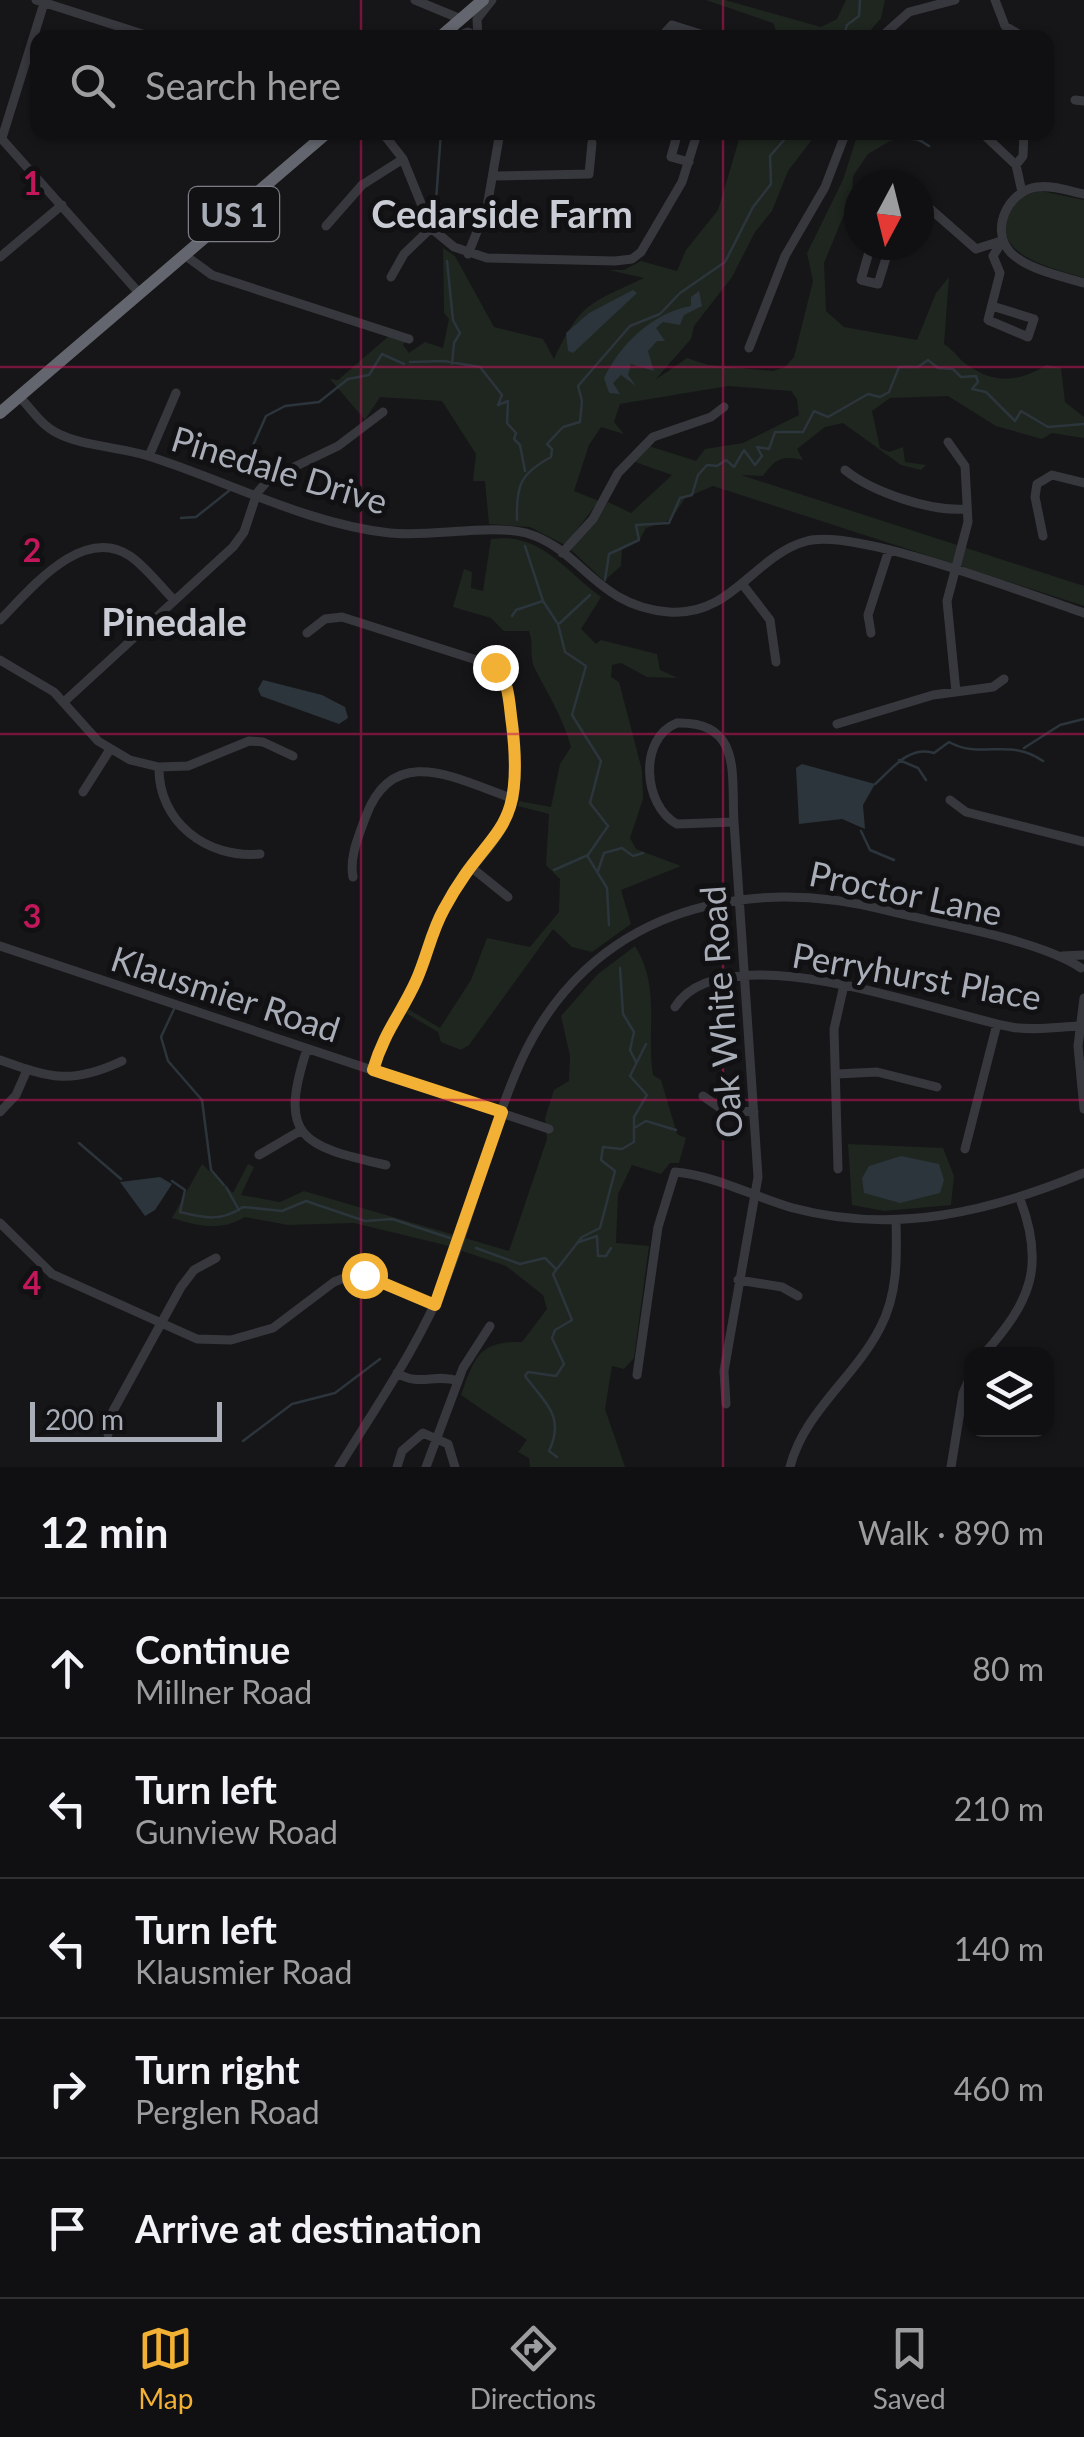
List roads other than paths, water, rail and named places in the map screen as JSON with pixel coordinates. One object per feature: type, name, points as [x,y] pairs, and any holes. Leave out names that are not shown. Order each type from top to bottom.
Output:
[{"type":"highway","points":[[449,30],[483,0]]},
{"type":"highway","name":"US 1","points":[[0,413],[319,140]]},
{"type":"street","points":[[415,0],[461,19]]},
{"type":"street","points":[[475,30],[474,26],[492,0]]},
{"type":"street","points":[[888,30],[902,16],[928,2],[955,0]]},
{"type":"street","points":[[995,0],[1005,26],[1011,30]]},
{"type":"street","points":[[33,30],[42,1],[131,30]]},
{"type":"street","points":[[30,41],[1,137],[140,294]]},
{"type":"street","points":[[388,140],[403,160],[431,228],[468,254],[615,261],[637,255],[682,182],[695,140]]},
{"type":"street","points":[[468,254],[487,207],[499,140]]},
{"type":"street","points":[[676,140],[671,157],[689,162]]},
{"type":"street","points":[[748,348],[785,256],[825,188],[843,140]]},
{"type":"street","points":[[989,140],[1016,165],[1022,192]]},
{"type":"street","points":[[1016,165],[1023,156],[1024,140]]},
{"type":"street","points":[[493,176],[589,174],[592,144]]},
{"type":"street","points":[[326,226],[362,185],[403,160]]},
{"type":"street","points":[[992,306],[1034,319],[1028,338],[990,324],[992,306],[1000,273],[993,256],[1003,240],[1004,214],[1022,192],[1040,187],[1084,194]]},
{"type":"street","points":[[0,257],[62,205]]},
{"type":"street","points":[[934,211],[976,248],[1003,240]]},
{"type":"street","points":[[392,278],[404,254],[431,228]]},
{"type":"street","points":[[1003,240],[1022,261],[1084,283]]},
{"type":"street","points":[[186,256],[212,275],[409,339]]},
{"type":"street","points":[[868,260],[862,280],[878,284],[885,260]]},
{"type":"street","points":[[149,456],[176,394]]},
{"type":"street","name":"Pinedale Drive","points":[[20,396],[61,436],[149,456],[369,530],[443,536],[519,531],[540,538],[612,595],[662,612],[709,606],[743,585],[778,555],[807,541],[830,537],[889,550],[1084,613]]},
{"type":"street","points":[[562,552],[598,511],[618,473],[653,436],[711,417],[724,406]]},
{"type":"street","points":[[65,701],[240,539],[257,493],[276,474],[338,446],[384,412]]},
{"type":"street","points":[[948,442],[963,461],[967,533],[947,610],[956,692]]},
{"type":"street","points":[[845,470],[860,481],[940,508],[966,510]]},
{"type":"street","points":[[1043,536],[1035,496],[1038,484],[1052,475],[1084,483]]},
{"type":"street","points":[[0,620],[68,558],[98,547],[130,556],[174,600]]},
{"type":"street","points":[[871,633],[868,615],[889,550]]},
{"type":"street","points":[[743,585],[770,620],[776,662]]},
{"type":"street","points":[[307,634],[338,616],[490,664],[500,672],[507,689],[516,760],[514,798],[500,834],[438,919],[414,985],[388,1026],[373,1070]]},
{"type":"street","points":[[0,660],[65,701],[109,750],[159,767],[199,763],[249,742],[264,742],[293,756]]},
{"type":"street","points":[[837,724],[956,692],[993,687],[1004,679]]},
{"type":"street","name":"Oak White Road","points":[[726,1404],[723,1382],[758,1178],[731,757],[725,740],[694,724],[677,723],[663,731],[651,754],[653,787],[663,814],[677,824],[734,822]]},
{"type":"street","points":[[83,792],[109,750]]},
{"type":"street","points":[[159,767],[164,803],[185,832],[233,852],[260,854]]},
{"type":"street","points":[[353,877],[352,858],[372,802],[382,786],[400,774],[422,770],[514,798]]},
{"type":"street","points":[[950,800],[966,812],[1084,842]]},
{"type":"street","points":[[472,868],[508,897]]},
{"type":"street","name":"Proctor Lane","points":[[339,1467],[435,1305],[502,1112],[530,1044],[588,969],[652,924],[700,905],[740,897],[822,897],[1060,956],[1084,956]]},
{"type":"street","name":"Klausmier Road","points":[[0,946],[549,1128]]},
{"type":"street","name":"Proctor Lane","points":[[1060,956],[1082,971]]},
{"type":"street","points":[[1082,971],[1084,956]]},
{"type":"street","name":"Perryhurst Place","points":[[675,1007],[698,986],[745,978],[794,976],[844,984],[1018,1028],[1079,1026]]},
{"type":"street","points":[[838,1169],[834,1028],[844,984]]},
{"type":"street","points":[[1084,985],[1079,1026],[1084,1108]]},
{"type":"street","points":[[965,1149],[997,1024]]},
{"type":"street","points":[[307,1049],[292,1105],[300,1131],[325,1147],[386,1164]]},
{"type":"street","points":[[0,1060],[28,1070],[74,1078],[122,1061]]},
{"type":"street","points":[[0,1112],[16,1096],[28,1070]]},
{"type":"street","points":[[838,1074],[877,1072],[937,1087]]},
{"type":"street","points":[[704,1096],[723,1110],[754,1112]]},
{"type":"street","points":[[259,1154],[300,1131]]},
{"type":"street","points":[[637,1375],[658,1227],[676,1172],[821,1214],[896,1220],[953,1215],[1020,1198],[1084,1173]]},
{"type":"street","points":[[990,1347],[1014,1319],[1029,1284],[1032,1239],[1020,1198]]},
{"type":"street","points":[[790,1467],[804,1434],[872,1342],[886,1316],[896,1274],[896,1220]]},
{"type":"street","points":[[0,1224],[52,1274],[197,1339],[247,1337],[272,1328],[334,1282],[354,1274],[374,1277],[435,1305]]},
{"type":"street","points":[[108,1434],[113,1410],[188,1276],[216,1258]]},
{"type":"street","points":[[738,1280],[782,1287],[798,1296]]},
{"type":"street","points":[[426,1467],[458,1381],[490,1326]]},
{"type":"street","points":[[397,1373],[414,1382],[444,1378],[458,1381]]},
{"type":"street","points":[[951,1467],[964,1391]]},
{"type":"street","points":[[397,1467],[402,1452],[423,1432],[450,1447],[455,1467]]},
{"type":"waterway","points":[[845,30],[859,16],[860,0]]},
{"type":"waterway","points":[[440,140],[436,201],[446,210],[452,227]]},
{"type":"waterway","points":[[517,520],[519,489],[526,475],[551,457],[552,449],[547,444],[563,427],[580,422],[582,401],[578,386],[630,326],[660,314],[680,293],[725,262],[753,207],[771,184],[770,156],[784,140]]},
{"type":"waterway","points":[[919,140],[929,146]]},
{"type":"waterway","points":[[447,261],[453,320],[460,333],[454,343],[452,364]]},
{"type":"waterway","points":[[243,468],[266,416],[285,406],[319,402],[348,379],[369,375],[382,354],[404,364]]},
{"type":"waterway","points":[[605,580],[609,554],[639,540],[636,525],[669,523],[680,498],[692,495],[698,475],[707,465],[717,466],[726,460],[734,467],[744,450],[755,465],[762,456],[757,447],[769,449],[775,432],[803,432],[814,411],[828,417],[868,394],[880,397],[889,392],[899,367],[918,367],[928,360],[938,368],[953,369],[961,377],[976,376],[978,382],[972,389],[986,392],[1015,421],[1021,411],[1048,427],[1084,424]]},
{"type":"waterway","points":[[410,362],[444,361],[480,367],[502,395],[498,405],[508,401],[507,423],[516,433],[514,439],[520,445],[525,471]]},
{"type":"waterway","points":[[181,518],[196,517],[230,490]]},
{"type":"waterway","points":[[525,546],[543,601],[558,624],[565,652],[586,666],[572,715],[601,761],[590,803],[608,826],[588,855],[554,870]]},
{"type":"waterway","points":[[560,623],[590,595]]},
{"type":"waterway","points":[[512,616],[516,610],[543,601]]},
{"type":"waterway","points":[[1024,748],[1060,725],[1084,719]]},
{"type":"waterway","points":[[875,784],[909,755],[934,753],[949,742],[972,749],[1018,750],[1043,761]]},
{"type":"waterway","points":[[899,760],[918,768],[926,780]]},
{"type":"waterway","points":[[861,831],[870,850],[894,860]]},
{"type":"waterway","points":[[598,871],[604,853],[622,848],[633,856],[643,853]]},
{"type":"waterway","points":[[588,857],[607,888],[609,925]]},
{"type":"waterway","points":[[620,968],[623,1014],[634,1032],[630,1050],[636,1062]]},
{"type":"waterway","points":[[174,1009],[161,1037],[168,1061],[202,1100],[211,1170],[224,1185]]},
{"type":"waterway","points":[[557,1457],[549,1451],[554,1439],[554,1419],[525,1376],[528,1372],[556,1376],[564,1364],[552,1338],[555,1330],[572,1320],[553,1274],[582,1237],[600,1228],[615,1171],[601,1160],[603,1147],[622,1149],[634,1142],[634,1117],[647,1095],[630,1076],[646,1044]]},
{"type":"waterway","points":[[636,1127],[646,1121],[676,1130]]},
{"type":"waterway","points":[[79,1143],[121,1179]]},
{"type":"waterway","points":[[172,1181],[185,1190],[180,1212],[197,1216],[220,1217],[243,1207],[282,1211],[306,1201],[365,1221],[392,1219],[450,1238]]},
{"type":"waterway","points":[[226,1187],[239,1210]]},
{"type":"waterway","points":[[579,1242],[597,1236],[598,1256],[606,1256],[611,1248]]},
{"type":"waterway","points":[[476,1248],[520,1264],[545,1258],[556,1269]]},
{"type":"waterway","points":[[243,1441],[292,1404],[335,1393],[380,1359]]},
{"type":"district","name":"Cedarside Farm","points":[[502,213]]},
{"type":"district","name":"Pinedale","points":[[174,621]]}]
